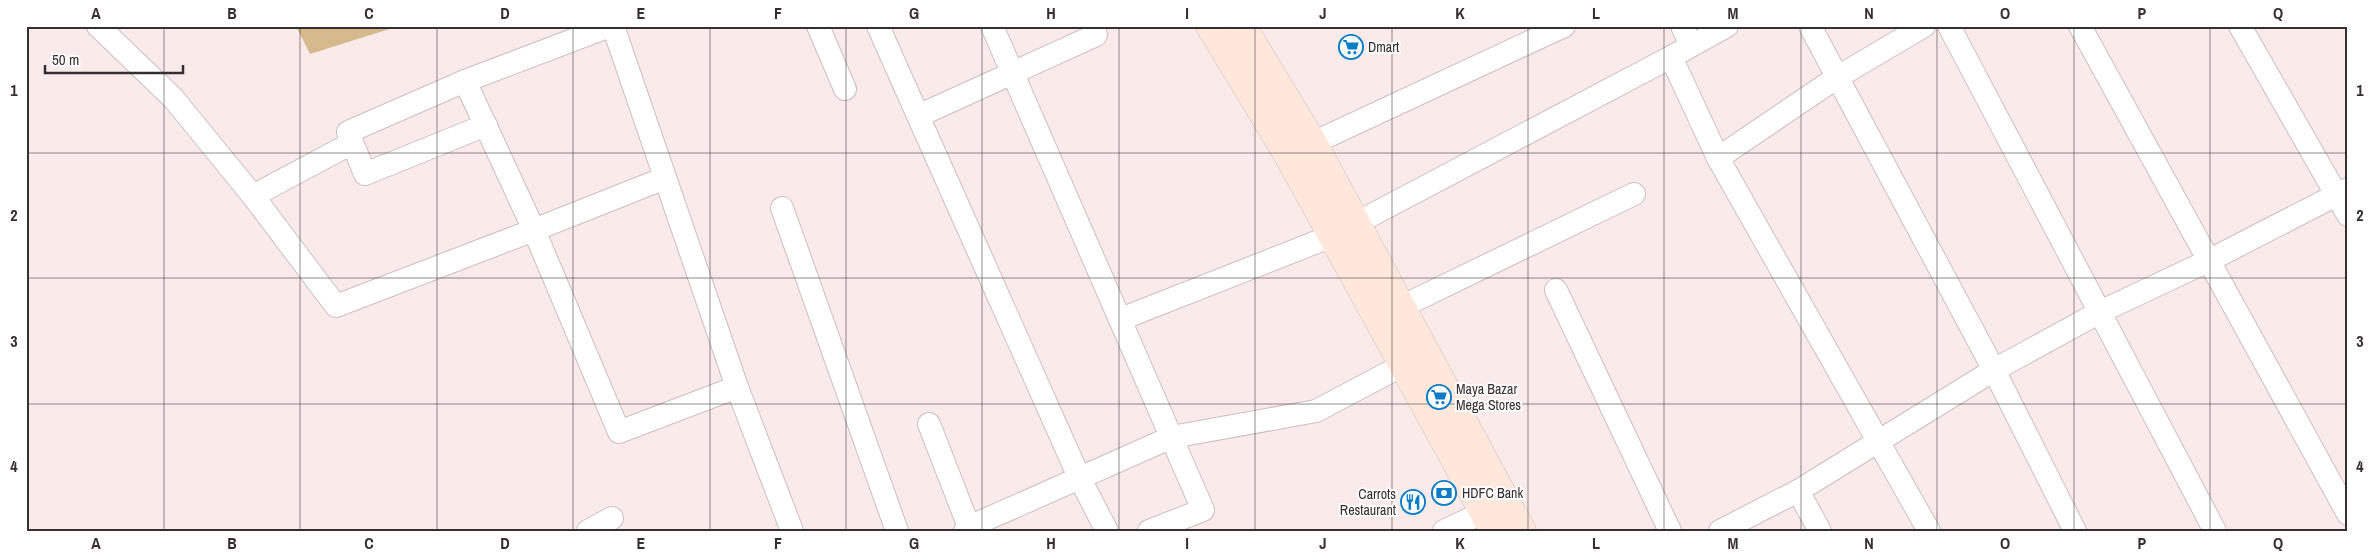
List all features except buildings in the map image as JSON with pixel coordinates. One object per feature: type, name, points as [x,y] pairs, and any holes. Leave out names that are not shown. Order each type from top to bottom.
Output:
[{"type":"street","points":[[98,26],[173,98],[253,196],[336,306],[665,178]]},
{"type":"street","points":[[486,125],[365,174],[348,132],[465,81],[612,26],[738,387],[792,531]]},
{"type":"street","points":[[818,26],[846,88]]},
{"type":"street","points":[[878,26],[1079,476],[1106,531]]},
{"type":"street","points":[[992,26],[1011,74],[1172,436],[1202,510],[1149,531]]},
{"type":"street","points":[[918,116],[1096,35],[1093,26]]},
{"type":"street","points":[[1210,26],[1288,155],[1489,521],[1444,531]]},
{"type":"street","points":[[1242,26],[1313,143],[1522,531]]},
{"type":"street","points":[[1313,143],[1564,26]]},
{"type":"street","points":[[1121,319],[1332,236],[1671,57],[1687,36],[1727,26]]},
{"type":"street","points":[[1810,26],[1836,78],[1994,370],[2074,531]]},
{"type":"street","points":[[1718,158],[1836,78],[1924,26]]},
{"type":"street","points":[[1949,26],[2215,531]]},
{"type":"street","points":[[2080,26],[2348,514]]},
{"type":"street","points":[[2240,26],[2343,192],[2348,215]]},
{"type":"street","points":[[1671,57],[1718,158],[1929,531]]},
{"type":"street","points":[[465,81],[534,230],[618,432],[738,387]]},
{"type":"street","points":[[253,196],[352,143]]},
{"type":"street","points":[[1720,531],[1798,491],[1877,440],[1994,370],[2100,312],[2208,261],[2343,192]]},
{"type":"street","points":[[1401,307],[1634,194]]},
{"type":"street","points":[[782,208],[897,531]]},
{"type":"street","points":[[1556,290],[1670,531]]},
{"type":"street","points":[[929,424],[967,529],[1079,476],[1172,436],[1316,411],[1403,365]]},
{"type":"street","points":[[1798,491],[1820,531]]},
{"type":"street","points":[[588,531],[612,518]]},
{"type":"shaded area","points":[[296,26],[399,26],[310,54]]},
{"type":"place","name":"Dmart","points":[[1351,47]]},
{"type":"place","name":"Maya Bazar Mega Stores","points":[[1439,397]]},
{"type":"place","name":"HDFC Bank","points":[[1444,493]]},
{"type":"place","name":"Carrots Restaurant","points":[[1413,502]]}]
